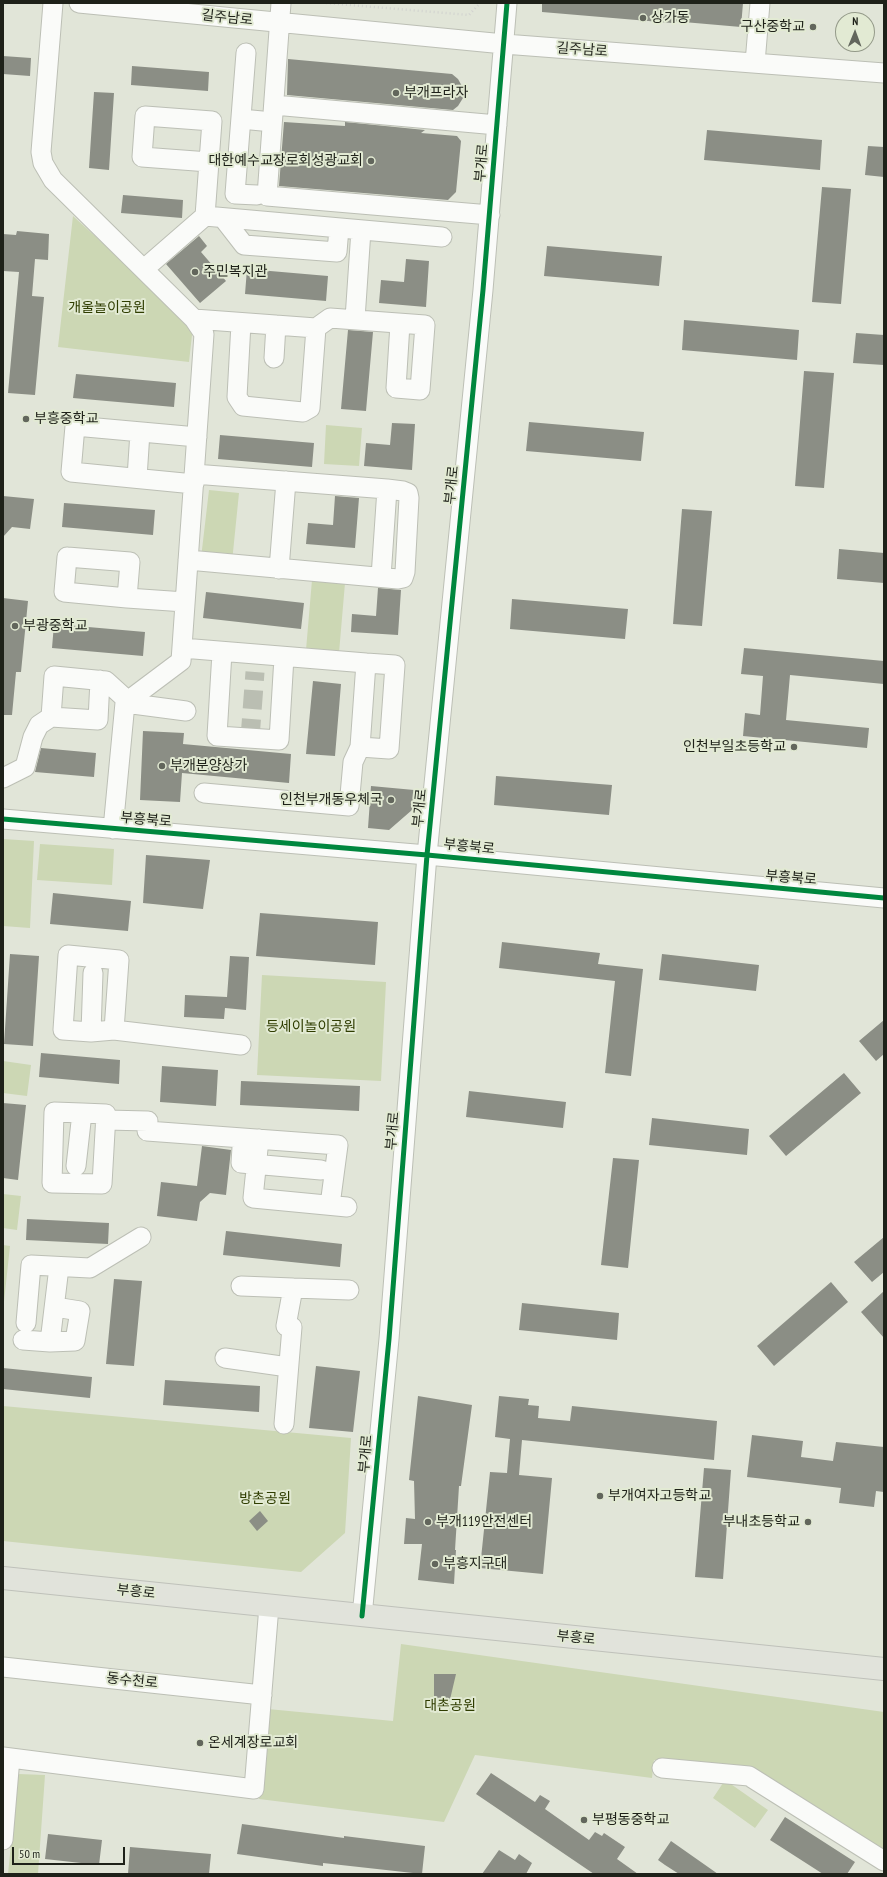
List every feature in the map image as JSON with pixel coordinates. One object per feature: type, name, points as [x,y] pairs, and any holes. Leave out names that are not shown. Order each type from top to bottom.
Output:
[{"type":"main road","name":"부흥로","points":[[3,1578],[884,1669]]},
{"type":"street","points":[[53,3],[41,152],[43,163],[53,180],[194,319],[204,334],[181,661],[126,702],[113,829]]},
{"type":"street","name":"길주남로","points":[[80,3],[504,44],[884,73]]},
{"type":"street","points":[[262,195],[274,105],[281,3]]},
{"type":"street","name":"부개로","points":[[362,1616],[389,1339],[427,855],[490,215],[507,3]]},
{"type":"street","points":[[755,63],[760,3]]},
{"type":"street","points":[[246,53],[235,194],[262,195],[490,215]]},
{"type":"street","name":"부개로","points":[[274,105],[497,125]]},
{"type":"street","points":[[241,119],[262,121]]},
{"type":"street","points":[[144,269],[205,216],[209,162]]},
{"type":"street","points":[[205,216],[442,237]]},
{"type":"street","points":[[355,319],[361,230]]},
{"type":"street","points":[[194,319],[316,328],[330,318],[400,324]]},
{"type":"street","points":[[241,323],[237,398],[243,406],[303,412],[310,408],[316,328]]},
{"type":"street","points":[[274,358],[276,325]]},
{"type":"street","points":[[188,560],[249,561],[279,569],[381,577],[404,578],[405,572],[410,498],[408,493],[403,491],[286,481],[137,478],[71,472],[75,426],[197,437]]},
{"type":"street","points":[[137,478],[140,432]]},
{"type":"street","points":[[279,569],[286,481]]},
{"type":"street","points":[[127,598],[185,602]]},
{"type":"street","points":[[182,648],[394,665],[389,749],[360,747]]},
{"type":"street","points":[[222,652],[217,736],[279,740],[284,657]]},
{"type":"street","points":[[204,793],[349,806],[353,762],[360,747],[366,663]]},
{"type":"street","points":[[52,717],[54,676],[106,681],[126,702],[186,710]]},
{"type":"street","points":[[3,778],[6,778],[25,767],[33,737],[39,725],[52,717],[98,720],[100,680]]},
{"type":"street","name":"부흥북로","points":[[3,819],[427,855],[884,898]]},
{"type":"street","points":[[114,1030],[119,960],[68,955],[63,1030],[91,1032],[114,1030],[241,1045]]},
{"type":"street","points":[[91,1032],[93,973]]},
{"type":"street","points":[[54,1112],[82,1113],[106,1114],[102,1184],[52,1183],[54,1112]]},
{"type":"street","points":[[76,1166],[82,1113]]},
{"type":"street","points":[[106,1120],[259,1140],[338,1145],[338,1206],[253,1198],[259,1140]]},
{"type":"street","points":[[242,1147],[241,1163],[321,1170]]},
{"type":"street","points":[[55,1307],[80,1311],[75,1341],[50,1342],[24,1331],[31,1265],[90,1268],[141,1237]]},
{"type":"street","points":[[50,1342],[59,1267]]},
{"type":"street","points":[[241,1286],[349,1290]]},
{"type":"street","points":[[284,1424],[289,1326],[293,1288]]},
{"type":"street","points":[[225,1358],[288,1367]]},
{"type":"street","points":[[3,1840],[6,1757],[254,1789],[269,1606]]},
{"type":"street","name":"동수천로","points":[[3,1667],[262,1695]]},
{"type":"street","points":[[662,1768],[749,1776],[884,1861]]},
{"type":"path","points":[[326,3],[469,15],[480,3]]},
{"type":"green space","name":"개울놀이공원","points":[[73,216],[193,326],[189,362],[58,347]]},
{"type":"green space","points":[[326,425],[362,428],[359,466],[324,464]]},
{"type":"green space","points":[[209,490],[239,493],[232,562],[201,558]]},
{"type":"green space","points":[[312,580],[345,583],[339,653],[306,650]]},
{"type":"green space","points":[[3,839],[34,841],[30,928],[3,926]]},
{"type":"green space","points":[[40,844],[114,849],[112,885],[37,880]]},
{"type":"green space","name":"등세이놀이공원","points":[[262,975],[386,982],[381,1081],[257,1075]]},
{"type":"green space","points":[[3,1061],[31,1065],[27,1096],[3,1093]]},
{"type":"green space","points":[[3,1194],[21,1196],[17,1230],[3,1228]]},
{"type":"green space","points":[[3,1245],[10,1246],[3,1311]]},
{"type":"green space","name":"방촌공원","points":[[3,1406],[351,1438],[345,1533],[301,1572],[3,1541]]},
{"type":"green space","name":"대촌공원","points":[[401,1644],[884,1712],[884,1855],[752,1771],[654,1760],[652,1778],[475,1755],[444,1822],[259,1799],[268,1709],[393,1721]]},
{"type":"green space","points":[[18,1774],[45,1775],[38,1874],[8,1874]]},
{"type":"green space","points":[[725,1780],[768,1810],[755,1828],[713,1798]]},
{"type":"building","points":[[542,3],[743,3],[741,27],[542,12]]},
{"type":"building","points":[[3,56],[31,58],[30,76],[3,74]]},
{"type":"building","name":"부개프라자","points":[[288,59],[452,74],[458,79],[463,88],[463,98],[458,106],[453,110],[287,95]]},
{"type":"building","points":[[132,66],[209,72],[208,91],[131,85]]},
{"type":"building","points":[[94,92],[114,93],[109,170],[89,168]]},
{"type":"building","points":[[284,122],[345,126],[345,122],[425,130],[421,133],[457,136],[461,141],[456,192],[448,200],[279,186]]},
{"type":"building","points":[[707,130],[822,140],[820,170],[704,160]]},
{"type":"building","points":[[868,146],[884,147],[884,177],[865,175]]},
{"type":"building","points":[[822,187],[851,189],[841,304],[812,302]]},
{"type":"building","points":[[123,195],[183,200],[182,218],[121,213]]},
{"type":"building","points":[[17,231],[49,234],[48,260],[35,259],[32,296],[44,297],[35,395],[8,393],[19,272],[3,271],[3,234],[16,235]]},
{"type":"building","name":"주민복지관","points":[[199,236],[207,246],[201,252],[226,281],[200,303],[166,264]]},
{"type":"building","points":[[547,246],[662,256],[659,286],[544,276]]},
{"type":"building","points":[[406,259],[429,261],[426,307],[379,303],[381,280],[404,282]]},
{"type":"building","points":[[247,269],[328,276],[326,301],[245,294]]},
{"type":"building","points":[[684,320],[799,330],[797,360],[682,350]]},
{"type":"building","points":[[348,330],[373,332],[366,411],[341,409]]},
{"type":"building","points":[[856,333],[884,335],[884,365],[853,363]]},
{"type":"building","points":[[804,371],[834,373],[824,488],[795,486]]},
{"type":"building","points":[[76,374],[176,383],[174,407],[73,398]]},
{"type":"building","points":[[529,422],[644,432],[641,461],[526,451]]},
{"type":"building","points":[[392,423],[415,424],[412,470],[364,466],[366,443],[390,445]]},
{"type":"building","points":[[220,435],[314,443],[312,467],[218,459]]},
{"type":"building","points":[[3,496],[34,499],[30,529],[12,527],[3,537]]},
{"type":"building","points":[[335,496],[359,498],[355,548],[306,544],[308,523],[333,525]]},
{"type":"building","points":[[64,503],[155,510],[153,535],[62,527]]},
{"type":"building","points":[[682,509],[712,511],[702,626],[673,624]]},
{"type":"building","points":[[839,549],[884,553],[884,583],[837,579]]},
{"type":"building","points":[[378,588],[401,590],[398,635],[351,632],[352,614],[376,616]]},
{"type":"building","points":[[206,592],[304,603],[301,629],[203,618]]},
{"type":"building","points":[[3,598],[28,601],[21,672],[16,672],[12,715],[3,715]]},
{"type":"building","points":[[512,599],[628,609],[625,639],[510,629]]},
{"type":"building","points":[[54,624],[145,632],[143,656],[52,648]]},
{"type":"building","points":[[744,648],[884,661],[884,684],[790,675],[786,720],[869,728],[867,748],[743,736],[745,713],[760,715],[763,676],[741,674]]},
{"type":"building","points":[[313,681],[341,684],[335,756],[306,754]]},
{"type":"building","points":[[143,731],[184,733],[183,744],[291,754],[289,783],[182,773],[180,802],[140,800]]},
{"type":"building","points":[[41,748],[96,753],[94,777],[35,772]]},
{"type":"building","points":[[496,776],[612,785],[609,815],[494,805]]},
{"type":"building","name":"인천부개동우체국","points":[[371,786],[414,790],[412,810],[389,830],[368,828]]},
{"type":"building","points":[[146,855],[210,860],[203,909],[143,903]]},
{"type":"building","points":[[53,893],[131,901],[128,931],[50,924]]},
{"type":"building","points":[[260,913],[378,922],[375,965],[256,956]]},
{"type":"building","points":[[502,942],[600,953],[598,964],[643,969],[631,1076],[605,1073],[615,981],[499,968]]},
{"type":"building","points":[[10,954],[39,956],[33,1046],[4,1044]]},
{"type":"building","points":[[662,954],[759,965],[756,991],[659,980]]},
{"type":"building","points":[[230,956],[249,957],[246,1010],[225,1008],[224,1019],[184,1017],[185,995],[227,997]]},
{"type":"building","points":[[884,1020],[884,1054],[876,1061],[859,1041]]},
{"type":"building","points":[[41,1053],[120,1060],[119,1084],[39,1077]]},
{"type":"building","points":[[162,1066],[218,1070],[216,1106],[160,1102]]},
{"type":"building","points":[[844,1073],[861,1093],[786,1156],[769,1136]]},
{"type":"building","points":[[241,1081],[360,1086],[359,1111],[240,1105]]},
{"type":"building","points":[[469,1091],[566,1102],[563,1128],[466,1117]]},
{"type":"building","points":[[3,1103],[26,1105],[18,1180],[3,1178]]},
{"type":"building","points":[[652,1118],[749,1129],[747,1155],[649,1145]]},
{"type":"building","points":[[202,1146],[231,1150],[226,1195],[210,1193],[200,1202],[197,1221],[157,1216],[161,1182],[197,1186]]},
{"type":"building","points":[[613,1158],[639,1160],[628,1268],[601,1265]]},
{"type":"building","points":[[27,1219],[109,1223],[108,1244],[26,1240]]},
{"type":"building","points":[[226,1231],[342,1244],[340,1267],[223,1255]]},
{"type":"building","points":[[884,1237],[884,1272],[872,1282],[854,1262]]},
{"type":"building","points":[[114,1279],[142,1281],[134,1366],[106,1364]]},
{"type":"building","points":[[831,1282],[848,1302],[774,1366],[757,1346]]},
{"type":"building","points":[[884,1291],[884,1338],[861,1312]]},
{"type":"building","points":[[522,1303],[619,1313],[617,1340],[519,1330]]},
{"type":"building","points":[[316,1366],[360,1371],[353,1432],[309,1428]]},
{"type":"building","points":[[3,1368],[92,1377],[90,1398],[3,1389]]},
{"type":"building","points":[[165,1380],[260,1386],[259,1412],[163,1405]]},
{"type":"building","points":[[418,1396],[472,1405],[461,1486],[459,1486],[454,1584],[418,1580],[422,1544],[404,1544],[406,1518],[415,1519],[414,1481],[409,1480]]},
{"type":"building","points":[[499,1396],[529,1399],[528,1405],[539,1406],[538,1418],[570,1421],[572,1406],[717,1421],[714,1460],[522,1440],[519,1475],[552,1478],[543,1574],[480,1568],[490,1472],[507,1473],[510,1439],[495,1437]]},
{"type":"building","points":[[752,1435],[803,1441],[801,1457],[833,1461],[836,1442],[884,1447],[884,1492],[876,1491],[874,1507],[839,1503],[841,1488],[747,1477]]},
{"type":"building","points":[[704,1468],[731,1470],[723,1579],[695,1577]]},
{"type":"building","points":[[260,1511],[268,1521],[257,1531],[249,1521]]},
{"type":"building","points":[[434,1674],[456,1674],[448,1708],[434,1705]]},
{"type":"building","points":[[491,1773],[535,1802],[540,1795],[550,1801],[545,1809],[589,1840],[595,1832],[602,1836],[604,1833],[625,1847],[617,1859],[638,1874],[594,1874],[476,1794]]},
{"type":"building","points":[[785,1817],[855,1862],[847,1874],[823,1874],[770,1840]]},
{"type":"building","points":[[242,1824],[344,1838],[344,1836],[425,1846],[422,1874],[323,1863],[323,1866],[237,1854]]},
{"type":"building","points":[[48,1834],[102,1840],[99,1865],[45,1859]]},
{"type":"building","points":[[671,1841],[718,1874],[679,1874],[665,1865],[658,1860]]},
{"type":"building","points":[[130,1847],[211,1854],[209,1874],[128,1874]]},
{"type":"building","points":[[499,1850],[515,1860],[519,1854],[532,1863],[526,1874],[482,1874]]},
{"type":"tunnel","points":[[250,738],[255,672]]},
{"type":"cycle path","points":[[362,1616],[389,1339],[427,855],[483,290],[507,3]]},
{"type":"cycle path","points":[[3,819],[427,855],[884,898]]},
{"type":"place","name":"상가동","points":[[643,18]]},
{"type":"place","name":"구산중학교","points":[[813,27]]},
{"type":"place","name":"부개프라자","points":[[396,93]]},
{"type":"place","name":"대한예수교장로회성광교회","points":[[371,161]]},
{"type":"place","name":"주민복지관","points":[[195,272]]},
{"type":"place","name":"부흥중학교","points":[[26,419]]},
{"type":"place","name":"부광중학교","points":[[15,626]]},
{"type":"place","name":"인천부일초등학교","points":[[794,747]]},
{"type":"place","name":"부개분양상가","points":[[162,766]]},
{"type":"place","name":"인천부개동우체국","points":[[391,800]]},
{"type":"place","name":"부개여자고등학교","points":[[600,1496]]},
{"type":"place","name":"부개119안전센터","points":[[428,1522]]},
{"type":"place","name":"부내초등학교","points":[[808,1522]]},
{"type":"place","name":"부흥지구대","points":[[435,1564]]},
{"type":"place","name":"온세계장로교회","points":[[200,1743]]},
{"type":"place","name":"부평동중학교","points":[[584,1820]]}]
